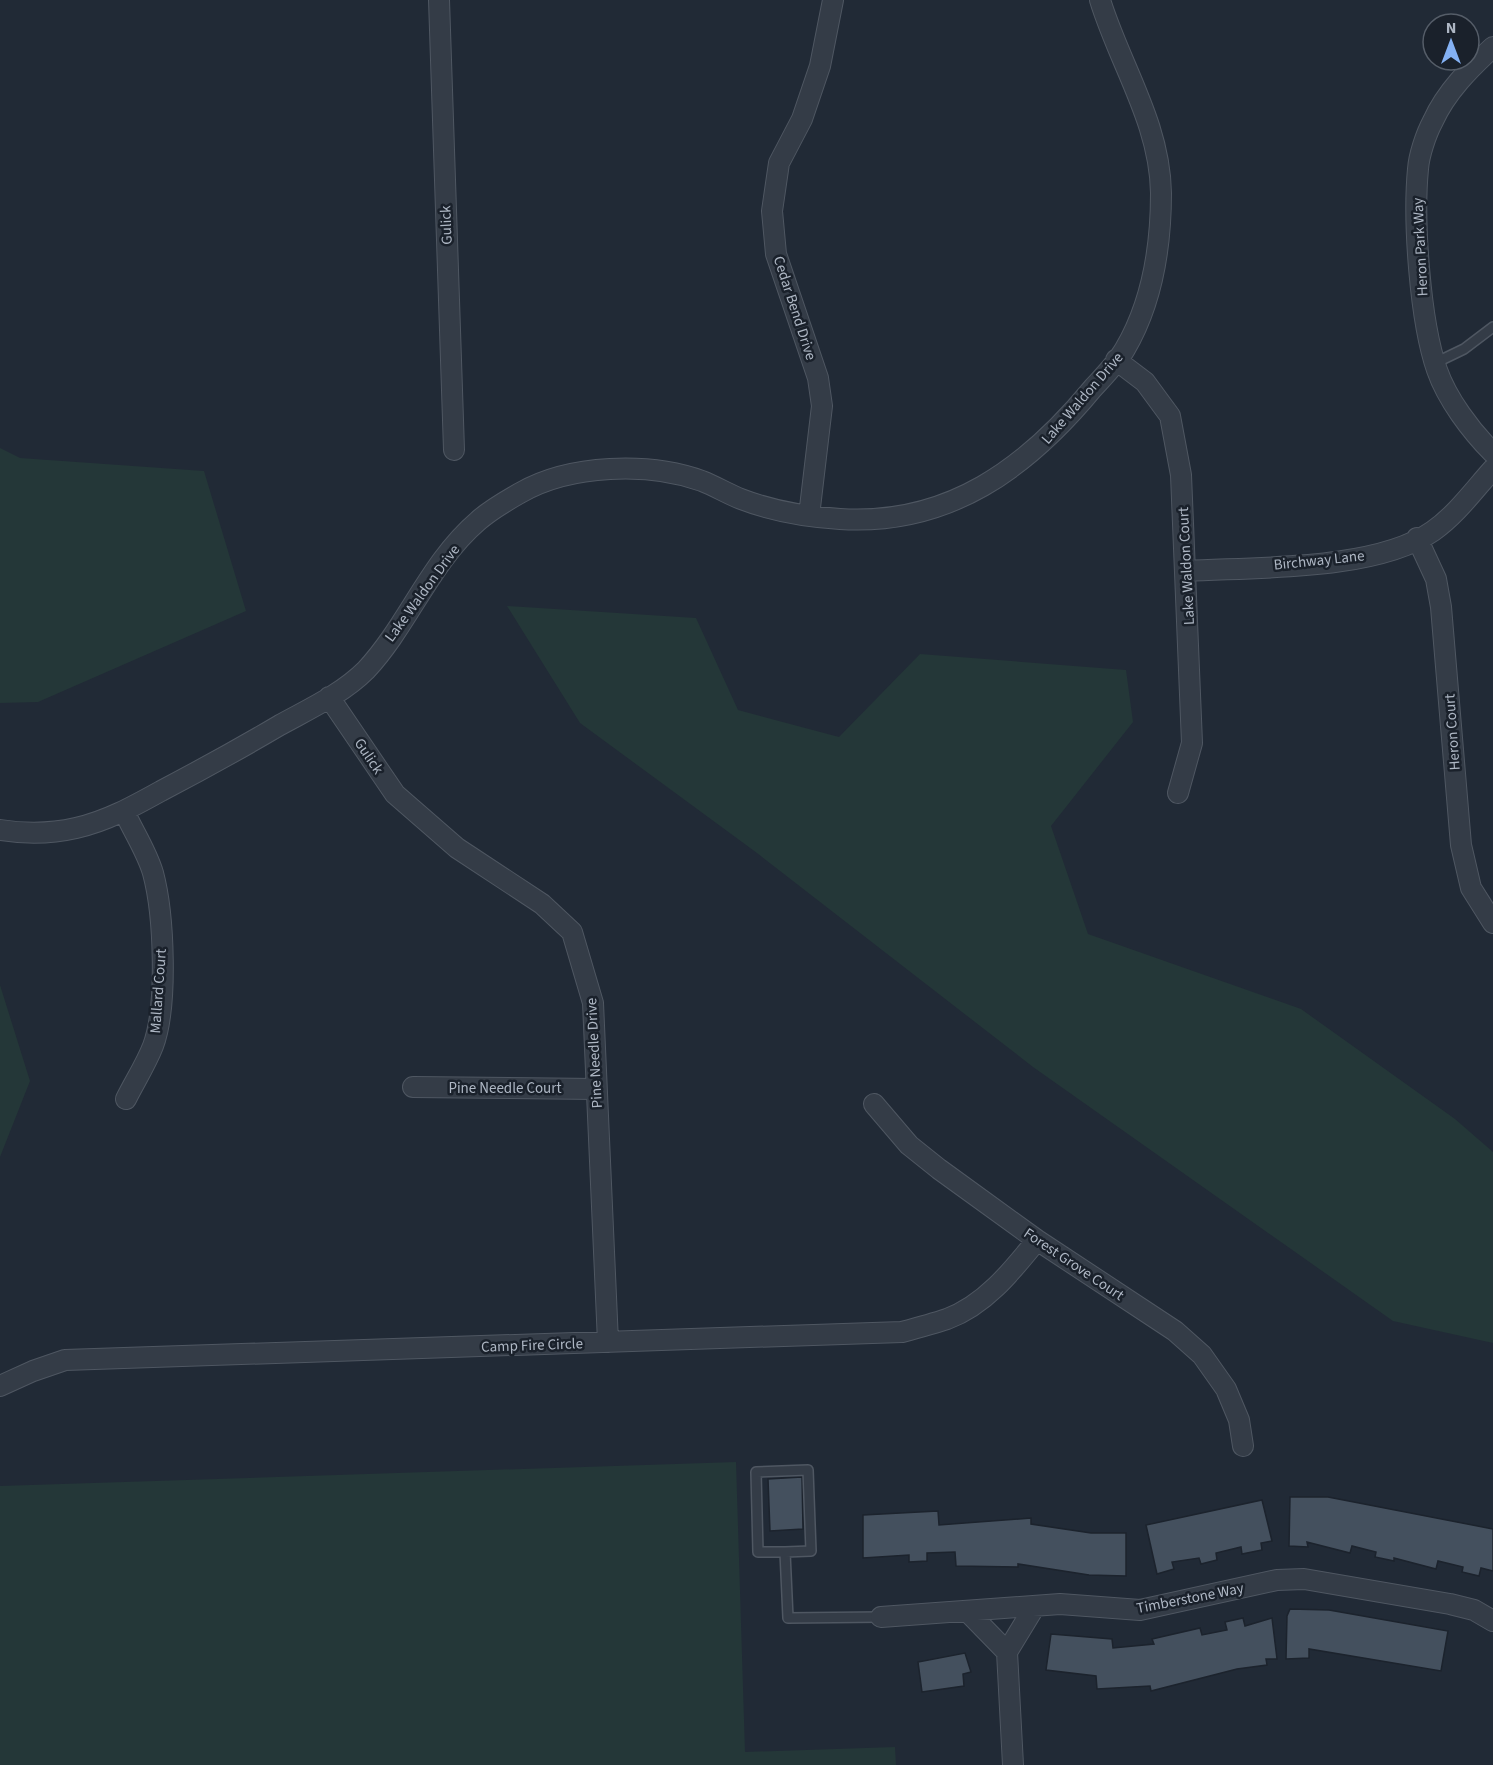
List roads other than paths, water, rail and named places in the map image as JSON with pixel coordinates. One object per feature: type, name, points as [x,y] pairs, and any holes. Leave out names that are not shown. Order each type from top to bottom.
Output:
[{"type":"street","name":"Gulick","points":[[439,0],[454,450]]},
{"type":"street","name":"Cedar Bend Drive","points":[[809,516],[822,406],[818,378],[776,254],[772,211],[779,163],[802,119],[816,77],[833,0]]},
{"type":"street","name":"Lake Waldon Drive","points":[[0,830],[21,833],[56,832],[77,828],[124,811],[329,697],[365,670],[443,561],[478,521],[524,490],[558,478],[586,472],[637,468],[700,480],[744,501],[809,516],[875,520],[910,515],[953,501],[992,481],[1043,445],[1125,350],[1148,297],[1158,236],[1161,191],[1156,147],[1148,120],[1110,33],[1100,0]]},
{"type":"street","name":"Heron Park Way","points":[[1490,56],[1451,90],[1432,122],[1418,166],[1417,206],[1425,316],[1435,363],[1463,418],[1493,453]]},
{"type":"street","name":"Lake Waldon Court","points":[[1116,360],[1145,382],[1170,416],[1181,475],[1187,571],[1192,743],[1178,793]]},
{"type":"street","name":"Birchway Lane","points":[[1187,571],[1344,561],[1392,549],[1432,532],[1493,469]]},
{"type":"street","name":"Heron Court","points":[[1418,538],[1436,579],[1441,607],[1461,845],[1472,888],[1493,923]]},
{"type":"street","name":"Gulick","points":[[329,697],[394,794],[414,810]]},
{"type":"street","name":"Pine Needle Drive","points":[[414,810],[457,848],[542,904],[572,932],[593,1003],[608,1342]]},
{"type":"street","name":"Mallard Court","points":[[124,811],[153,872],[163,951],[161,998],[154,1044],[126,1099]]},
{"type":"street","name":"Pine Needle Court","points":[[413,1087],[596,1089]]},
{"type":"street","name":"Forest Grove Court","points":[[874,1104],[909,1145],[1036,1240],[1174,1331],[1202,1355],[1226,1389],[1239,1420],[1243,1446]]},
{"type":"street","name":"Camp Fire Circle","points":[[0,1386],[65,1360],[902,1332],[949,1318],[989,1293],[1012,1272],[1036,1240]]},
{"type":"street","name":"Timberstone Way","points":[[881,1617],[1060,1604],[1140,1610],[1277,1580],[1304,1579],[1450,1604],[1474,1610],[1493,1621]]},
{"type":"street","points":[[1013,1765],[1007,1652],[1035,1606]]},
{"type":"street","points":[[968,1612],[1007,1652]]},
{"type":"lane","points":[[1435,363],[1464,349],[1493,327]]},
{"type":"lane","points":[[808,1470],[811,1551],[785,1552],[758,1552],[756,1472],[808,1470]]},
{"type":"lane","points":[[785,1552],[788,1618],[881,1617]]}]
